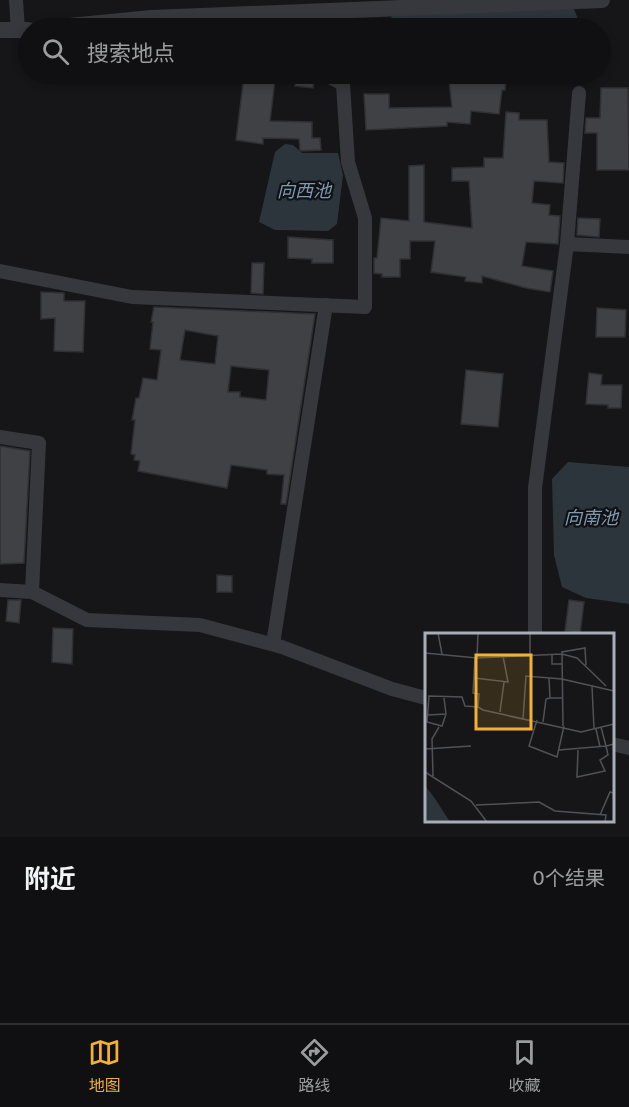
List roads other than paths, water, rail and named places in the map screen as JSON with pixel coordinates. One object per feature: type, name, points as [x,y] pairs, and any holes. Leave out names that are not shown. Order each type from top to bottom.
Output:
[{"type":"street","points":[[16,0],[20,18]]},
{"type":"street","points":[[352,18],[602,0]]},
{"type":"street","points":[[152,18],[289,7],[306,18]]},
{"type":"street","points":[[0,30],[18,31]]},
{"type":"street","points":[[0,271],[132,297],[365,307],[365,218],[348,162],[343,84]]},
{"type":"street","points":[[535,633],[535,488],[567,244],[579,93]]},
{"type":"street","points":[[567,244],[629,247]]},
{"type":"street","points":[[273,644],[326,305]]},
{"type":"street","points":[[0,437],[39,443],[32,592]]},
{"type":"street","points":[[0,590],[32,592],[87,620],[200,624],[273,644],[392,689],[425,698]]},
{"type":"street","points":[[614,744],[629,748]]},
{"type":"water","points":[[572,5],[578,18],[391,18],[392,13]]},
{"type":"water","name":"向西池","points":[[285,144],[293,145],[302,153],[338,153],[343,175],[337,224],[328,231],[275,230],[259,222],[275,152]]},
{"type":"water","name":"向南池","points":[[568,462],[629,467],[629,604],[586,598],[562,587],[554,555],[552,479]]}]
